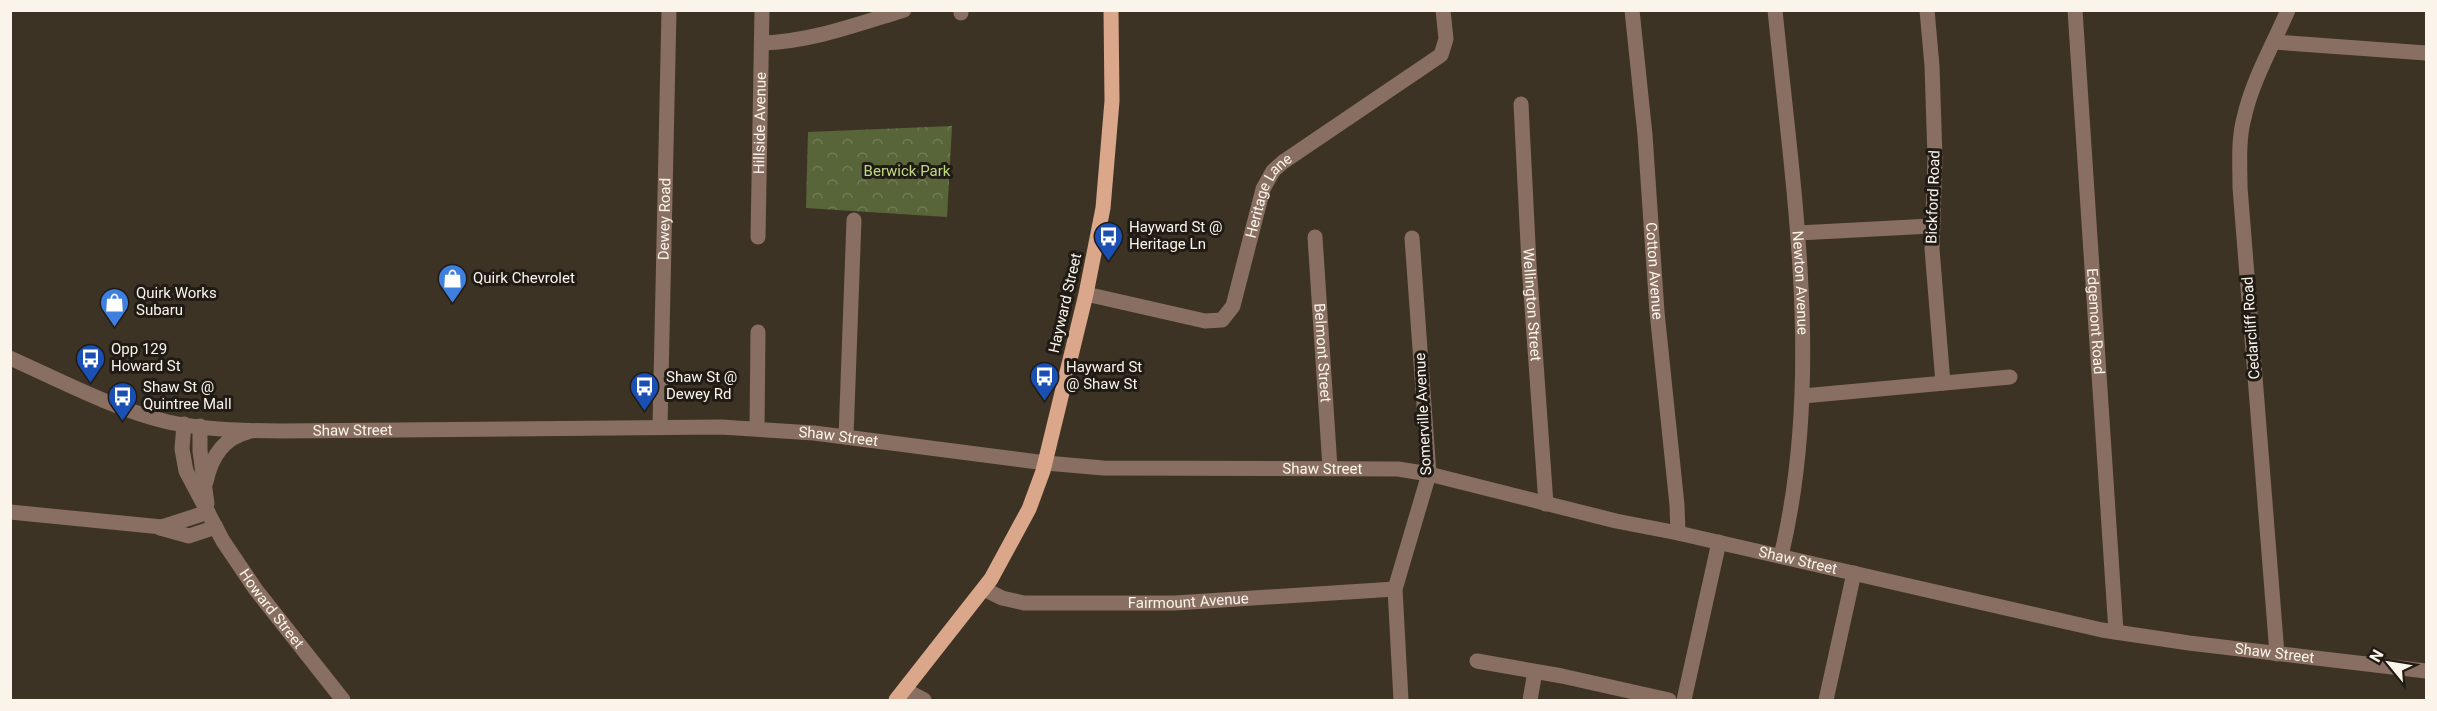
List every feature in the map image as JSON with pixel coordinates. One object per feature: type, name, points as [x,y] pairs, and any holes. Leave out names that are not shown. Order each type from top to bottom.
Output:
[{"type":"main road","name":"Hayward Street","points":[[900,695],[984,590],[1006,554],[1029,508],[1046,463],[1102,216],[1109,156],[1113,87],[1111,10]]},
{"type":"street","name":"Dewey Road","points":[[660,427],[669,10]]},
{"type":"street","name":"Hillside Avenue","points":[[758,237],[762,10]]},
{"type":"street","points":[[762,43],[784,42],[813,36],[904,10]]},
{"type":"street","name":"Heritage Lane","points":[[1086,294],[1205,321],[1222,320],[1233,306],[1263,189],[1273,171],[1441,55],[1446,39],[1443,10]]},
{"type":"street","name":"Cotton Avenue","points":[[1632,10],[1645,135],[1678,533]]},
{"type":"street","name":"Newton Avenue","points":[[1775,10],[1798,234],[1803,396],[1796,479],[1781,556]]},
{"type":"street","name":"Bickford Road","points":[[1927,10],[1932,66],[1935,158],[1931,226],[1942,383]]},
{"type":"street","name":"Edgemont Road","points":[[2075,10],[2116,632]]},
{"type":"street","name":"Cedarcliff Road","points":[[2277,654],[2240,187],[2240,145],[2244,118],[2252,92],[2288,10]]},
{"type":"street","points":[[2274,42],[2427,53]]},
{"type":"street","name":"Wellington Street","points":[[1521,104],[1528,264],[1546,504]]},
{"type":"street","points":[[846,437],[854,220]]},
{"type":"street","points":[[1798,234],[1931,226]]},
{"type":"street","name":"Belmont Street","points":[[1315,237],[1330,468]]},
{"type":"street","name":"Somerville Avenue","points":[[1401,700],[1395,589],[1429,474],[1412,238]]},
{"type":"street","points":[[757,429],[758,332]]},
{"type":"street","points":[[10,358],[118,405],[156,418],[200,426]]},
{"type":"street","points":[[1803,396],[2010,376]]},
{"type":"street","name":"Howard Street","points":[[184,424],[182,449],[186,471],[216,527],[251,584],[343,700]]},
{"type":"street","name":"Shaw Street","points":[[200,426],[253,430],[660,427],[757,429],[846,437],[1046,463],[1103,468],[1398,469],[1429,474],[1546,504],[2116,632],[2427,671]]},
{"type":"street","name":"Howard Street","points":[[200,426],[200,451],[208,512]]},
{"type":"street","points":[[205,487],[209,469],[223,446],[237,435],[253,430]]},
{"type":"street","points":[[10,512],[157,527],[189,536],[216,527]]},
{"type":"street","points":[[157,527],[175,525],[208,512]]},
{"type":"street","points":[[1684,700],[1719,542]]},
{"type":"street","points":[[1826,700],[1854,573]]},
{"type":"street","name":"Fairmount Avenue","points":[[984,590],[1002,598],[1024,603],[1175,603],[1395,589]]},
{"type":"street","points":[[1477,661],[1669,700]]},
{"type":"street","points":[[1530,700],[1535,672]]},
{"type":"street","points":[[900,695],[924,700]]},
{"type":"green space","name":"Berwick Park","points":[[952,126],[947,217],[806,208],[808,132]]},
{"type":"place","name":"Hayward St @ Heritage Ln","points":[[1108,262]]},
{"type":"place","name":"Quirk Chevrolet","points":[[452,304]]},
{"type":"place","name":"Quirk Works Subaru","points":[[115,328]]},
{"type":"place","name":"Opp 129 Howard St","points":[[90,384]]},
{"type":"place","name":"Hayward St @ Shaw St","points":[[1045,402]]},
{"type":"place","name":"Shaw St @ Dewey Rd","points":[[645,412]]},
{"type":"place","name":"Shaw St @ Quintree Mall","points":[[122,422]]}]
